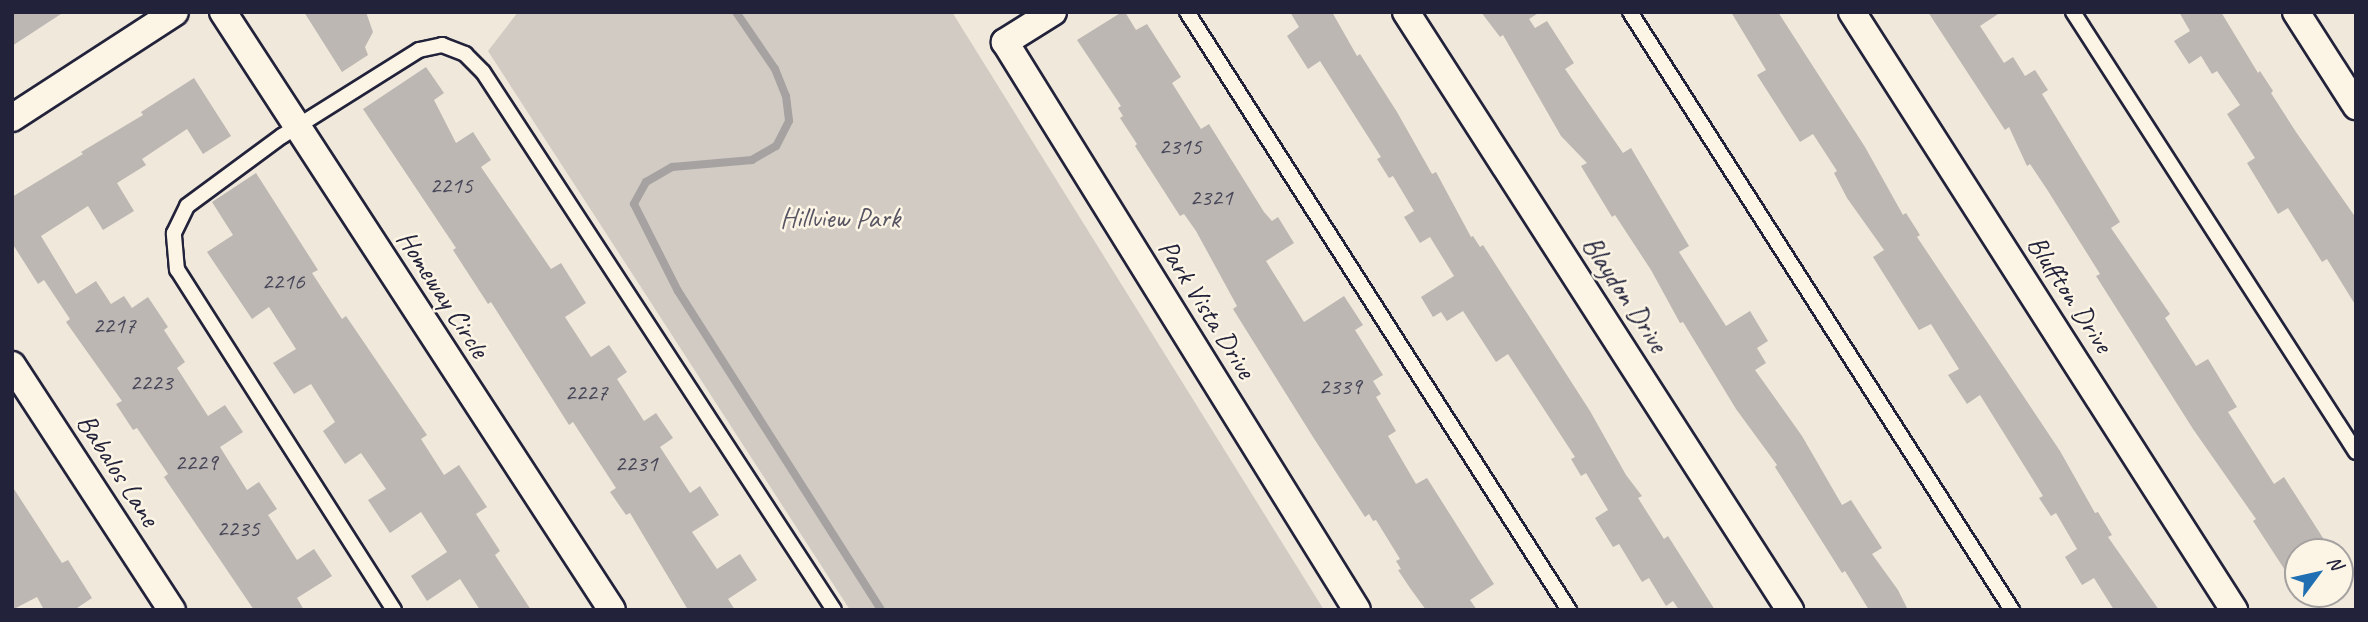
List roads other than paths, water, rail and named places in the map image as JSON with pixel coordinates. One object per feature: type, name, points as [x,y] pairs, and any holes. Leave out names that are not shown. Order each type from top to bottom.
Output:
[{"type":"street","points":[[12,118],[175,12]]},
{"type":"street","name":"Homeway Circle","points":[[223,12],[612,610]]},
{"type":"street","name":"Park Vista Drive","points":[[1053,12],[1005,42],[1357,610]]},
{"type":"street","name":"Blaydon Drive","points":[[1406,12],[1790,610]]},
{"type":"street","name":"Bluffton Drive","points":[[1852,12],[2234,610]]},
{"type":"street","points":[[2296,12],[2356,106]]},
{"type":"street","name":"Babalos Lane","points":[[12,365],[172,610]]},
{"type":"lane","points":[[1186,12],[1569,610]]},
{"type":"lane","points":[[1630,12],[2012,610]]},
{"type":"lane","points":[[2073,12],[2356,452]]},
{"type":"lane","points":[[394,610],[177,270],[174,233],[187,206],[297,126],[419,50],[442,45],[465,54],[483,72],[834,610]]},
{"type":"waterway","points":[[736,12],[775,69],[786,96],[789,121],[776,146],[752,160],[672,167],[646,182],[634,204],[678,291],[881,610]]},
{"type":"park label","name":"Hillview Park","points":[[840,218]]}]
